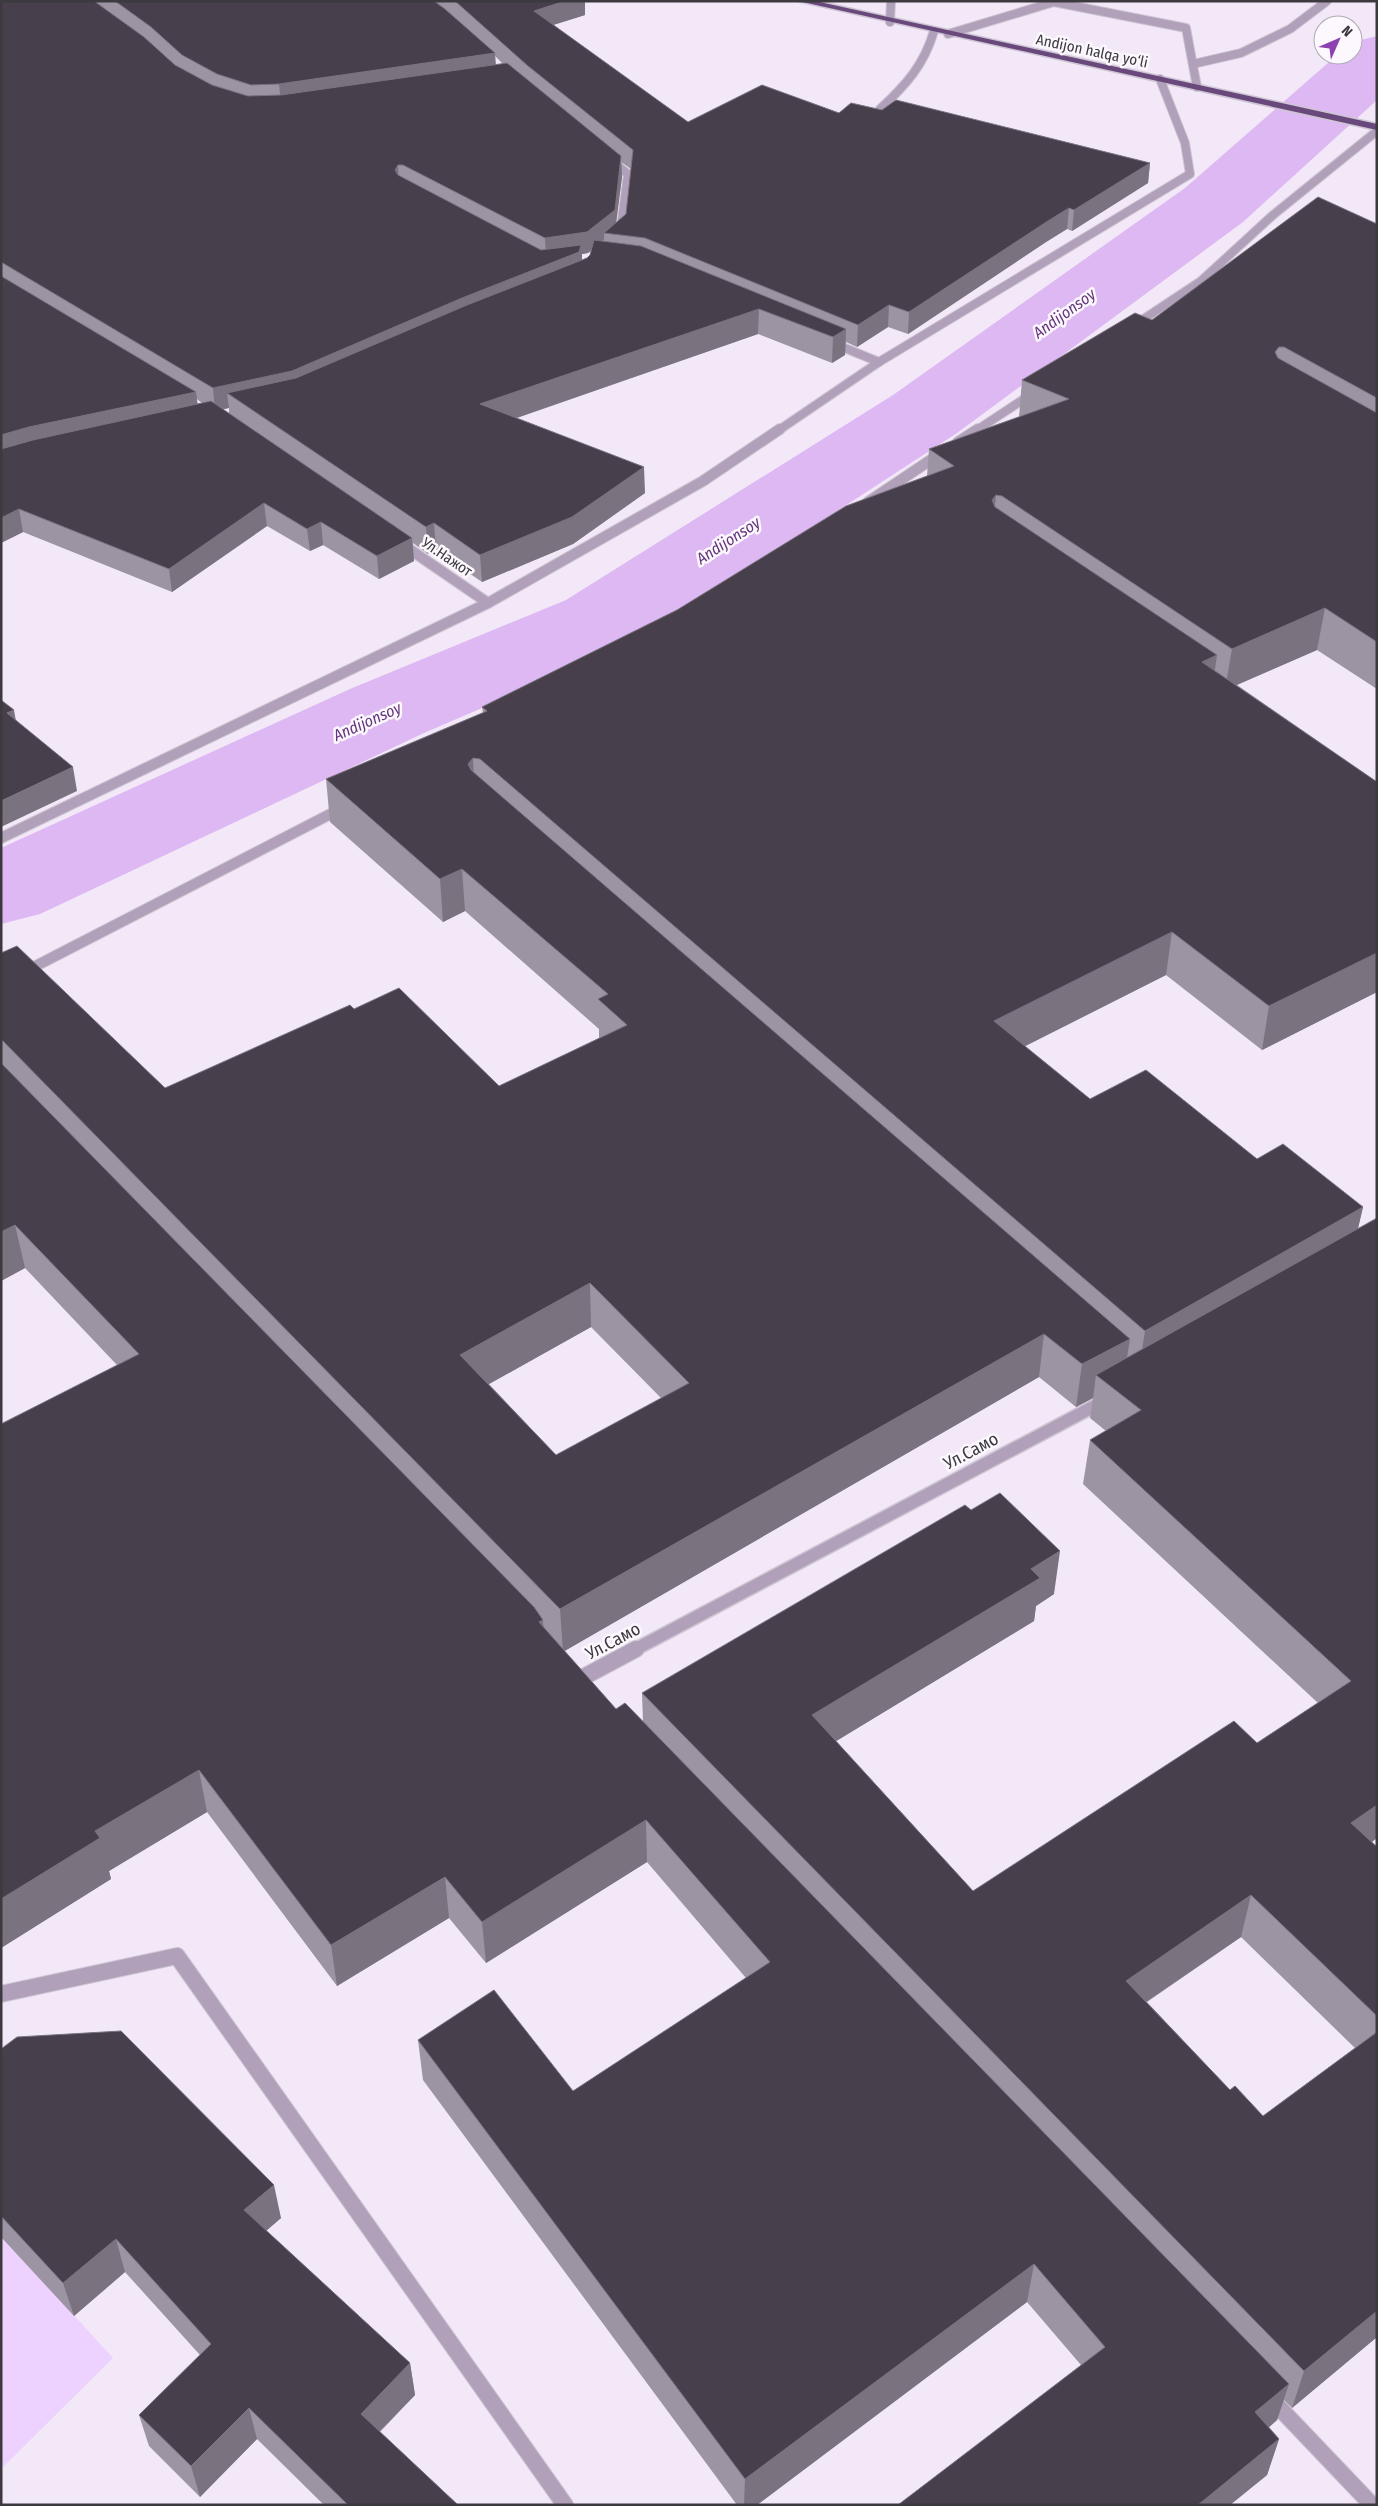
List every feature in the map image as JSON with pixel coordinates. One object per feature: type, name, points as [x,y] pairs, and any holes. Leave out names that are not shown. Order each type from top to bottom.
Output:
[{"type":"highway","name":"Andijon halqa yo‘li","points":[[802,1],[890,22],[1377,127]]},
{"type":"street","points":[[890,22],[891,1]]},
{"type":"street","points":[[1193,64],[1241,53],[1290,29],[1327,1]]},
{"type":"street","points":[[948,34],[1054,2],[1186,28],[1198,87]]},
{"type":"street","points":[[880,109],[915,77],[929,50],[934,31]]},
{"type":"street","points":[[1,838],[488,603],[703,481],[879,362],[1190,174],[1186,143],[1160,79]]},
{"type":"street","points":[[1127,330],[1201,281],[1273,215],[1377,132]]},
{"type":"street","points":[[598,150],[628,174],[621,234],[613,240]]},
{"type":"street","points":[[824,340],[879,362]]},
{"type":"street","points":[[855,510],[1045,385]]},
{"type":"street","name":"Ул.Нажот","points":[[389,535],[488,603]]},
{"type":"street","points":[[1,984],[352,803]]},
{"type":"street","name":"Ул.Само","points":[[564,1666],[582,1684],[1120,1393]]},
{"type":"street","points":[[1,1994],[178,1956],[565,2505]]},
{"type":"street","points":[[1262,2390],[1372,2505]]},
{"type":"shaded area","points":[[1,2236],[113,2358],[1,2469]]},
{"type":"building","points":[[1,1],[94,1],[144,37],[175,65],[212,85],[248,96],[281,95],[507,63],[621,156],[615,210],[587,232],[545,238],[403,165],[398,165],[395,170],[398,175],[541,250],[581,245],[579,252],[462,298],[292,371],[213,388],[1,262]]},
{"type":"building","points":[[115,1],[434,1],[495,53],[279,84],[251,85],[217,74],[182,55],[151,27]]},
{"type":"building","points":[[455,1],[565,1],[534,11],[688,122],[762,85],[839,113],[851,103],[882,110],[896,100],[1150,163],[1074,210],[1069,208],[909,312],[889,305],[858,325],[645,238],[604,233],[626,214],[633,150],[528,66]]},
{"type":"building","points":[[1318,197],[1377,224],[1377,398],[1284,347],[1279,347],[1275,352],[1278,358],[1377,413],[1377,642],[1325,608],[1232,649],[1002,496],[996,495],[992,500],[995,507],[1217,655],[1202,662],[1377,782],[1377,953],[1269,1006],[1172,932],[994,1021],[1090,1099],[1146,1070],[1257,1159],[1283,1144],[1363,1207],[1145,1331],[480,759],[473,758],[468,764],[471,770],[1130,1339],[1082,1364],[1044,1334],[560,1609],[1,1039],[1,953],[17,946],[165,1088],[350,1005],[354,1009],[399,988],[499,1086],[627,1025],[598,999],[608,994],[462,869],[440,879],[326,779],[487,711],[482,707],[677,610],[846,506],[954,466],[929,449],[1069,399],[1022,380],[1135,313],[1152,320]],"holes":[[[590,1283],[689,1383],[556,1455],[460,1355]]]},
{"type":"building","points":[[594,240],[641,246],[846,329],[833,337],[759,309],[480,404],[644,467],[572,517],[480,555],[434,523],[426,527],[227,393],[296,378],[467,305],[587,258],[590,255]]},
{"type":"building","points":[[1,276],[196,392],[29,427],[1,435]]},
{"type":"building","points":[[211,401],[412,538],[377,556],[321,522],[307,529],[264,503],[169,569],[19,509],[1,518],[1,449],[33,440]]},
{"type":"building","points":[[1,700],[14,710],[7,713],[73,767],[1,801]]},
{"type":"building","points":[[1,1063],[534,1607],[543,1620],[539,1622],[616,1709],[625,1703],[1289,2384],[1255,2412],[1279,2439],[1198,2505],[898,2505],[1105,2347],[1034,2264],[745,2479],[418,2040],[494,1990],[573,2091],[770,1962],[646,1820],[482,1922],[445,1877],[331,1945],[199,1770],[95,1831],[100,1838],[1,1899],[1,1424],[139,1354],[15,1225],[1,1232]]},
{"type":"building","points":[[1377,1218],[1377,1805],[1351,1823],[1377,1847],[1377,2016],[1251,1895],[1126,1981],[1230,2090],[1235,2086],[1263,2116],[1377,2032],[1377,2311],[1304,2371],[642,1693],[965,1505],[971,1510],[1000,1493],[1060,1551],[1031,1569],[1040,1578],[812,1715],[973,1891],[1234,1721],[1257,1743],[1351,1681],[1090,1440],[1141,1410],[1096,1375]]},
{"type":"building","points":[[121,2031],[274,2185],[244,2210],[410,2363],[361,2414],[458,2505],[348,2505],[249,2408],[191,2466],[139,2415],[211,2344],[116,2239],[63,2283],[1,2216],[1,2049],[17,2037]]},
{"type":"waterway","name":"Andijonsoy","points":[[1,890],[387,711],[601,621],[925,414],[1214,205],[1377,59]]}]
